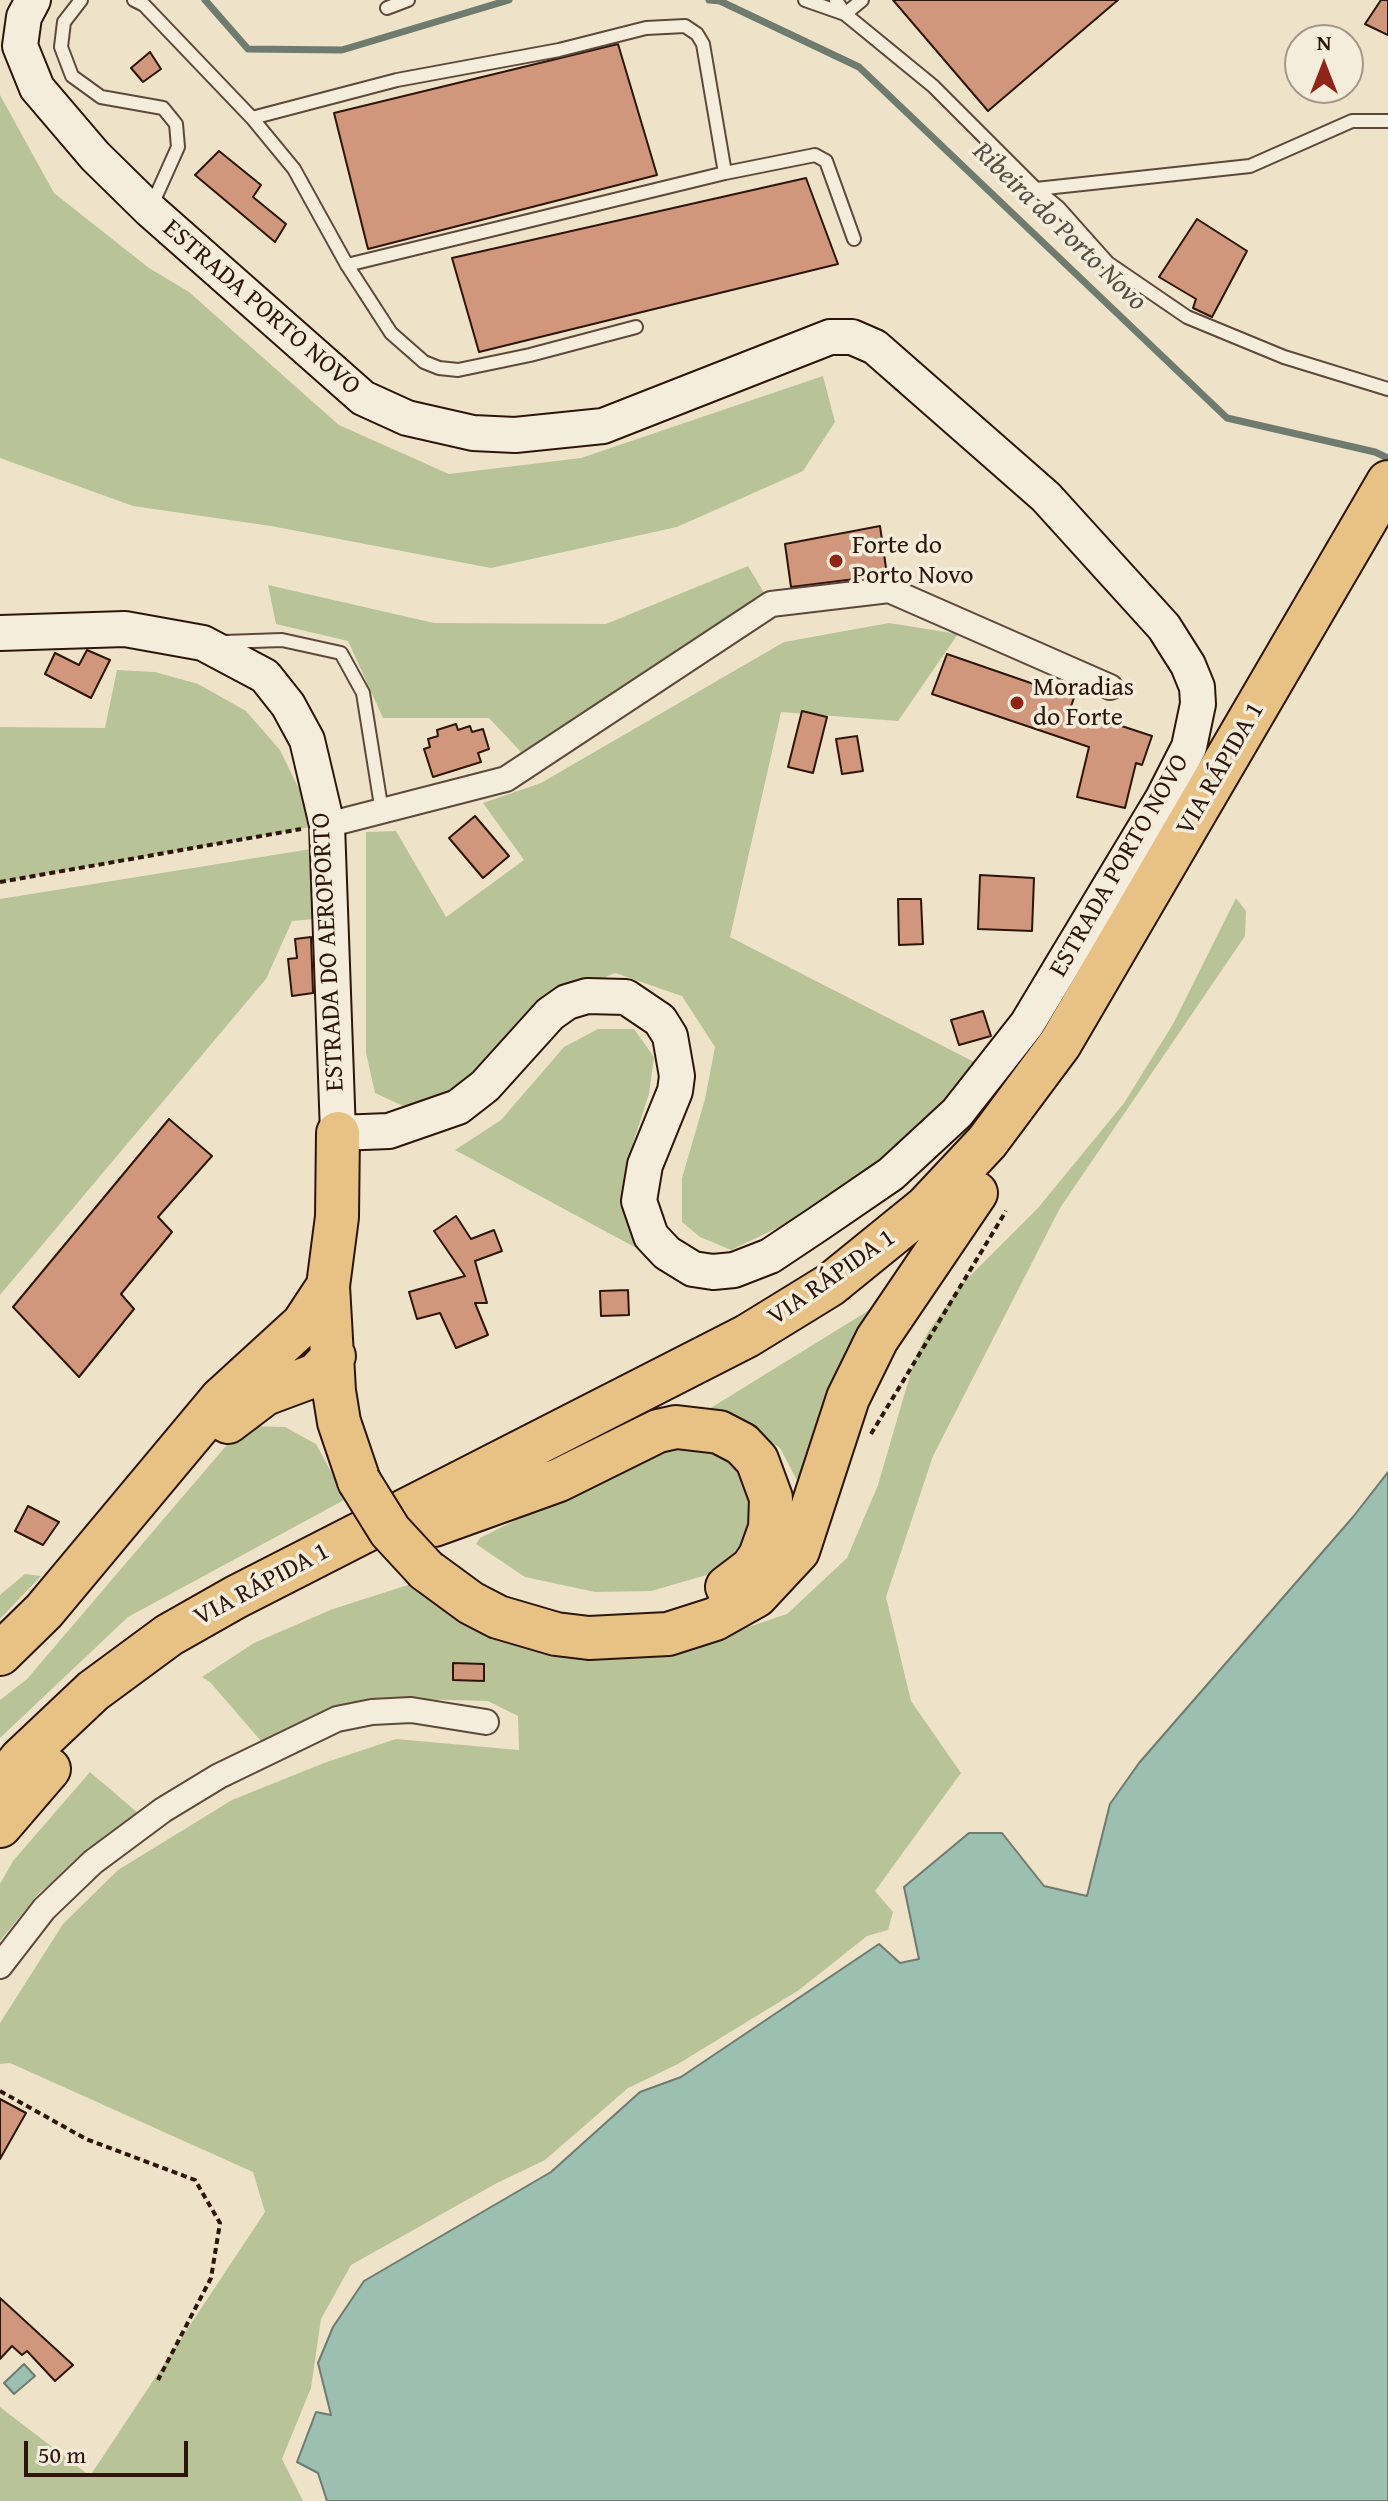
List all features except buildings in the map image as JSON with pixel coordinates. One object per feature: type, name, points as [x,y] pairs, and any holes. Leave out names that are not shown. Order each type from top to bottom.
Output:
[{"type":"highway","name":"VIA RÁPIDA 1","points":[[0,1826],[80,1738],[160,1674],[254,1617],[436,1551],[767,1356],[878,1284],[991,1202],[1031,1131],[1081,1058],[1268,714],[1388,482]]},
{"type":"highway","name":"VIA RÁPIDA 1","points":[[0,1785],[32,1748],[93,1691],[169,1635],[264,1583],[747,1336],[830,1285],[892,1238],[958,1175],[1036,1080],[1268,714],[1388,533]]},
{"type":"highway","points":[[338,1133],[337,1217],[328,1286],[341,1357],[359,1419],[370,1476],[390,1531],[436,1551],[494,1590],[546,1610],[581,1617],[652,1614],[715,1593],[752,1568],[770,1528],[768,1483],[757,1460],[731,1438],[719,1432],[676,1427],[658,1431],[559,1480],[436,1551]]},
{"type":"highway","points":[[436,1551],[471,1603],[498,1617],[556,1634],[589,1638],[668,1634],[715,1619],[756,1596],[781,1573],[798,1551],[848,1398],[877,1339],[991,1202]]},
{"type":"highway","points":[[337,1217],[349,1286],[341,1357],[339,1422]]},
{"type":"highway","points":[[0,1681],[111,1565],[218,1432],[249,1403],[328,1286]]},
{"type":"highway","points":[[0,1654],[44,1611],[221,1399],[267,1376],[316,1375],[341,1357]]},
{"type":"highway","points":[[267,1376],[339,1422],[370,1476]]},
{"type":"main road","name":"ESTRADA PORTO NOVO","points":[[33,0],[24,17],[20,46],[37,88],[95,156],[150,210],[363,398],[407,418],[473,433],[515,435],[603,426],[830,337],[852,337],[875,347],[1046,497],[1164,627],[1197,687],[1198,704],[1189,747],[1163,798],[1027,1024],[957,1113],[891,1174],[770,1256],[734,1270],[693,1269],[667,1253],[651,1236],[639,1201],[640,1184],[675,1091],[676,1060],[670,1036],[660,1020],[626,997],[597,995],[567,1002],[550,1014],[485,1086],[458,1107],[389,1131],[338,1133]]},
{"type":"main road","name":"ESTRADA DO AEROPORTO","points":[[0,633],[125,629],[203,643],[265,676],[288,705],[307,740],[327,825],[338,1133]]},
{"type":"street","points":[[327,825],[506,779],[771,604],[889,590],[1110,687]]},
{"type":"street","points":[[0,1966],[44,1909],[93,1862],[163,1810],[219,1776],[337,1719],[372,1712],[411,1710],[486,1722]]},
{"type":"lane","points":[[81,0],[64,22],[61,47],[72,76],[101,97],[163,108],[176,124],[178,147],[150,210]]},
{"type":"lane","points":[[134,0],[144,5],[252,118],[294,169],[347,265],[391,333],[424,362],[439,368],[488,364],[636,327]]},
{"type":"lane","points":[[387,8],[408,0]]},
{"type":"lane","points":[[805,0],[845,14]]},
{"type":"lane","points":[[836,0],[845,14],[933,86],[1059,208],[1108,263],[1187,317],[1284,357],[1388,389]]},
{"type":"lane","points":[[845,14],[862,0]]},
{"type":"lane","points":[[252,118],[397,80],[671,24],[697,34],[703,44],[725,173]]},
{"type":"lane","points":[[1036,189],[1250,166],[1352,121],[1388,121]]},
{"type":"lane","points":[[347,265],[725,173],[815,155],[826,161],[854,239]]},
{"type":"lane","points":[[203,643],[282,640],[341,653],[363,693],[382,812]]},
{"type":"path","points":[[0,882],[327,825]]},
{"type":"path","points":[[865,1445],[991,1202]]},
{"type":"path","points":[[0,2091],[86,2139],[195,2180],[220,2223],[211,2278],[158,2380]]},
{"type":"shaded area","points":[[0,95],[54,193],[149,268],[189,292],[339,425],[449,474],[581,458],[823,376],[835,422],[803,471],[677,527],[491,568],[271,526],[133,506],[0,458]]},
{"type":"shaded area","points":[[748,566],[769,601],[649,680],[521,752],[489,718],[383,718],[348,641],[276,624],[268,585],[434,623],[606,624]]},
{"type":"shaded area","points":[[889,623],[958,634],[898,721],[781,712],[730,937],[986,1068],[947,1111],[815,1210],[731,1250],[700,1237],[682,1222],[682,1178],[705,1099],[715,1047],[682,996],[615,973],[544,1004],[485,1073],[442,1098],[403,1106],[375,1093],[366,1053],[366,832],[396,831],[446,917],[524,860],[483,803],[541,783],[784,642]]},
{"type":"shaded area","points":[[117,670],[155,672],[198,684],[246,711],[280,750],[317,826],[0,882],[0,727],[105,728]]},
{"type":"shaded area","points":[[311,849],[314,919],[292,921],[266,979],[0,1295],[0,899]]},
{"type":"shaded area","points":[[1236,898],[1246,911],[1245,936],[1060,1208],[933,1456],[886,1597],[911,1701],[961,1773],[875,1891],[893,1912],[888,1930],[867,1936],[799,1990],[678,2064],[628,2088],[545,2160],[497,2183],[351,2265],[321,2319],[311,2388],[282,2459],[303,2501],[0,2501],[0,2407],[90,2476],[265,2212],[253,2172],[10,2063],[0,2064],[0,2023],[63,1924],[118,1870],[232,1800],[324,1763],[396,1739],[519,1750],[518,1716],[488,1701],[409,1699],[342,1705],[261,1741],[210,1682],[202,1677],[254,1643],[333,1609],[417,1582],[430,1594],[701,1643],[787,1614],[847,1558],[878,1485],[915,1358],[928,1332],[960,1286],[1038,1208],[1124,1103],[1173,1024]]},
{"type":"shaded area","points":[[598,1029],[634,1029],[654,1057],[649,1094],[626,1165],[640,1250],[455,1150],[501,1120],[564,1047]]},
{"type":"shaded area","points":[[892,1296],[809,1503],[780,1448],[746,1425],[701,1414]]},
{"type":"shaded area","points":[[243,1426],[285,1427],[316,1444],[346,1499],[128,1617],[0,1738],[0,1700],[27,1679]]},
{"type":"shaded area","points":[[692,1443],[726,1459],[754,1489],[762,1524],[724,1570],[651,1591],[595,1592],[525,1577],[476,1544],[480,1538],[657,1450]]},
{"type":"shaded area","points":[[1388,1472],[1388,2501],[327,2501],[318,2473],[297,2462],[316,2412],[331,2415],[318,2363],[333,2327],[364,2281],[551,2172],[640,2092],[681,2077],[879,1944],[900,1963],[919,1959],[904,1887],[969,1833],[1002,1833],[1044,1886],[1087,1896],[1110,1804],[1139,1763],[1353,1517]]},
{"type":"shaded area","points":[[25,1574],[41,1576],[0,1619],[0,1595]]},
{"type":"shaded area","points":[[90,1772],[138,1813],[39,1893],[0,1941],[0,1884],[13,1861]]},
{"type":"shaded area","points":[[24,2364],[35,2376],[14,2394],[4,2383]]},
{"type":"waterway","name":"Ribeira do Porto Novo","points":[[205,0],[248,49],[342,50],[509,0]]},
{"type":"waterway","name":"Ribeira do Porto Novo","points":[[709,0],[720,1],[859,67],[1227,418],[1375,452],[1388,458]]},
{"type":"place","name":"Forte do Porto Novo","points":[[836,561]]},
{"type":"place","name":"Moradias do Forte","points":[[1017,703]]}]
